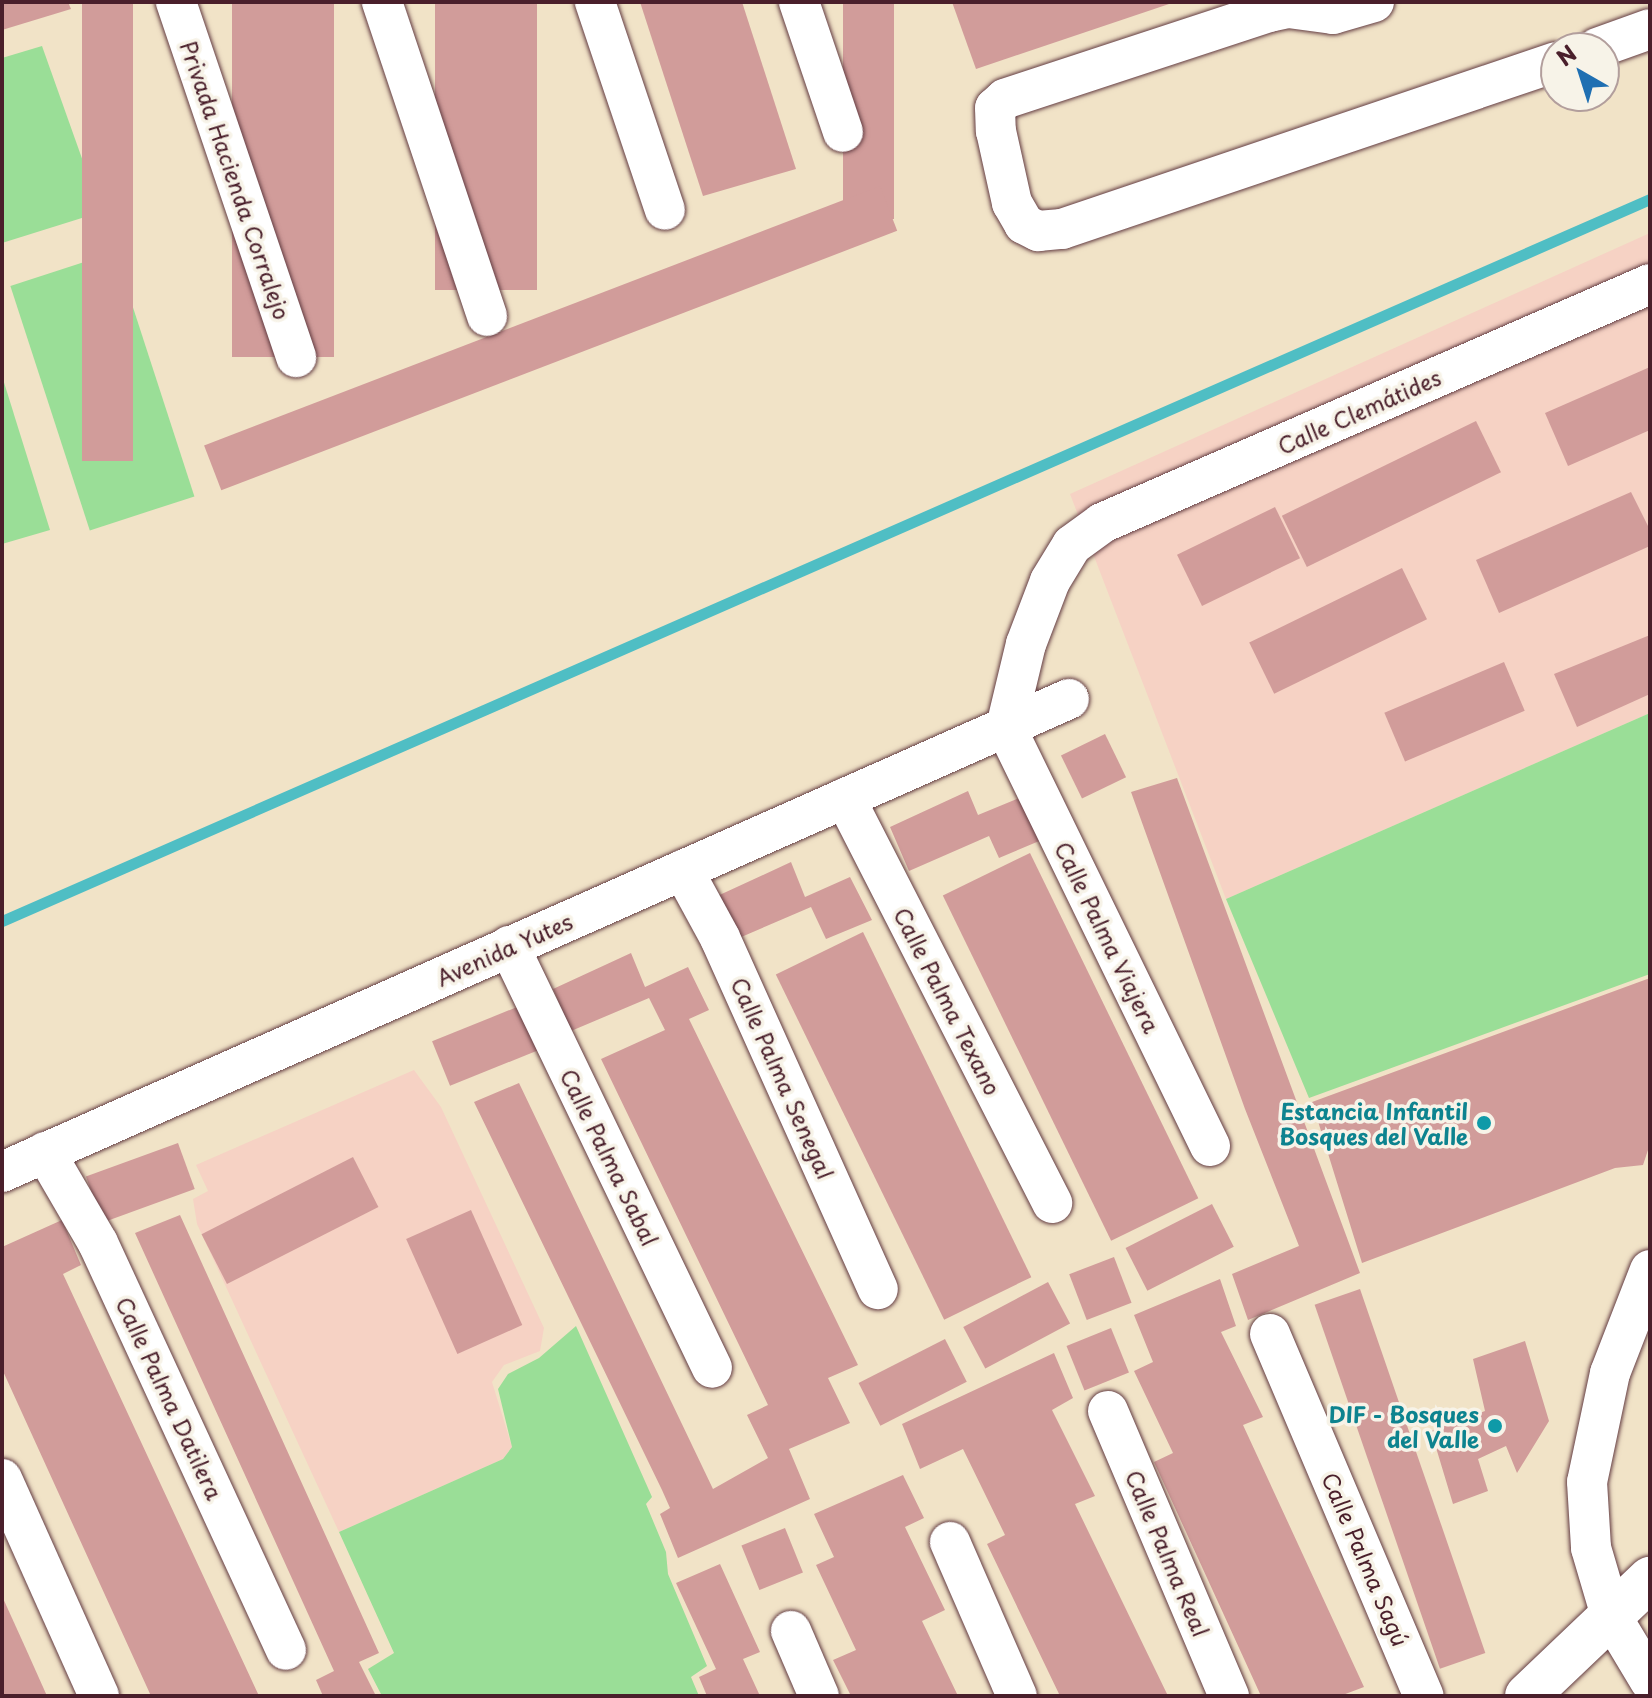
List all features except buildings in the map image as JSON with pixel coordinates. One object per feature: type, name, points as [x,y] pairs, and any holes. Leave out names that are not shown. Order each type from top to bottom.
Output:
[{"type":"main road","points":[[1527,1696],[1650,1579]]},
{"type":"street","name":"Privada Hacienda Corralejo","points":[[176,2],[296,357]]},
{"type":"street","points":[[382,2],[487,316]]},
{"type":"street","points":[[595,2],[665,210]]},
{"type":"street","points":[[799,2],[843,132]]},
{"type":"street","points":[[1374,2],[1333,14],[1288,8],[1269,12],[1005,99],[995,108],[996,131],[1012,203],[1024,224],[1038,231],[1062,229],[1540,67]]},
{"type":"street","points":[[1620,40],[1650,29]]},
{"type":"street","name":"Calle Clemátides","points":[[1006,727],[1026,644],[1050,581],[1072,545],[1102,523],[1650,284]]},
{"type":"street","name":"Avenida Yutes","points":[[2,1172],[1069,699]]},
{"type":"street","name":"Calle Palma Viajera","points":[[1006,727],[1210,1146]]},
{"type":"street","name":"Calle Palma Texano","points":[[845,798],[1052,1203]]},
{"type":"street","name":"Calle Palma Senegal","points":[[683,870],[720,938],[878,1289]]},
{"type":"street","name":"Calle Palma Sabal","points":[[509,946],[712,1368]]},
{"type":"street","name":"Calle Palma Datilera","points":[[45,1152],[98,1243],[286,1650]]},
{"type":"street","points":[[1650,1270],[1610,1373],[1587,1482],[1591,1548],[1611,1616],[1650,1681]]},
{"type":"street","name":"Calle Palma Sagú","points":[[1270,1334],[1424,1696]]},
{"type":"street","name":"Calle Palma Real","points":[[1108,1411],[1229,1696]]},
{"type":"street","points":[[2,1479],[99,1696]]},
{"type":"street","points":[[950,1542],[1017,1696]]},
{"type":"street","points":[[791,1631],[819,1696]]},
{"type":"shaded area","points":[[1650,233],[1650,713],[1226,899],[1070,494]]},
{"type":"shaded area","points":[[414,1070],[441,1107],[544,1328],[540,1351],[504,1365],[492,1382],[512,1447],[503,1459],[339,1532],[197,1224],[193,1199],[208,1191],[196,1165]]},
{"type":"green space","points":[[42,46],[101,212],[2,243],[2,58]]},
{"type":"green space","points":[[115,252],[194,496],[90,530],[10,286]]},
{"type":"green space","points":[[2,376],[50,530],[2,544]]},
{"type":"green space","points":[[1650,713],[1650,974],[1309,1098],[1226,899]]},
{"type":"green space","points":[[576,1326],[652,1497],[646,1504],[666,1552],[668,1574],[707,1666],[691,1677],[699,1696],[382,1696],[368,1669],[394,1653],[339,1532],[503,1459],[512,1447],[498,1389],[508,1374],[539,1358]]},
{"type":"waterway","points":[[2,921],[1650,199]]},
{"type":"place","name":"Estancia Infantil Bosques del Valle","points":[[1484,1123]]},
{"type":"place","name":"DIF - Bosques del Valle","points":[[1495,1426]]}]
